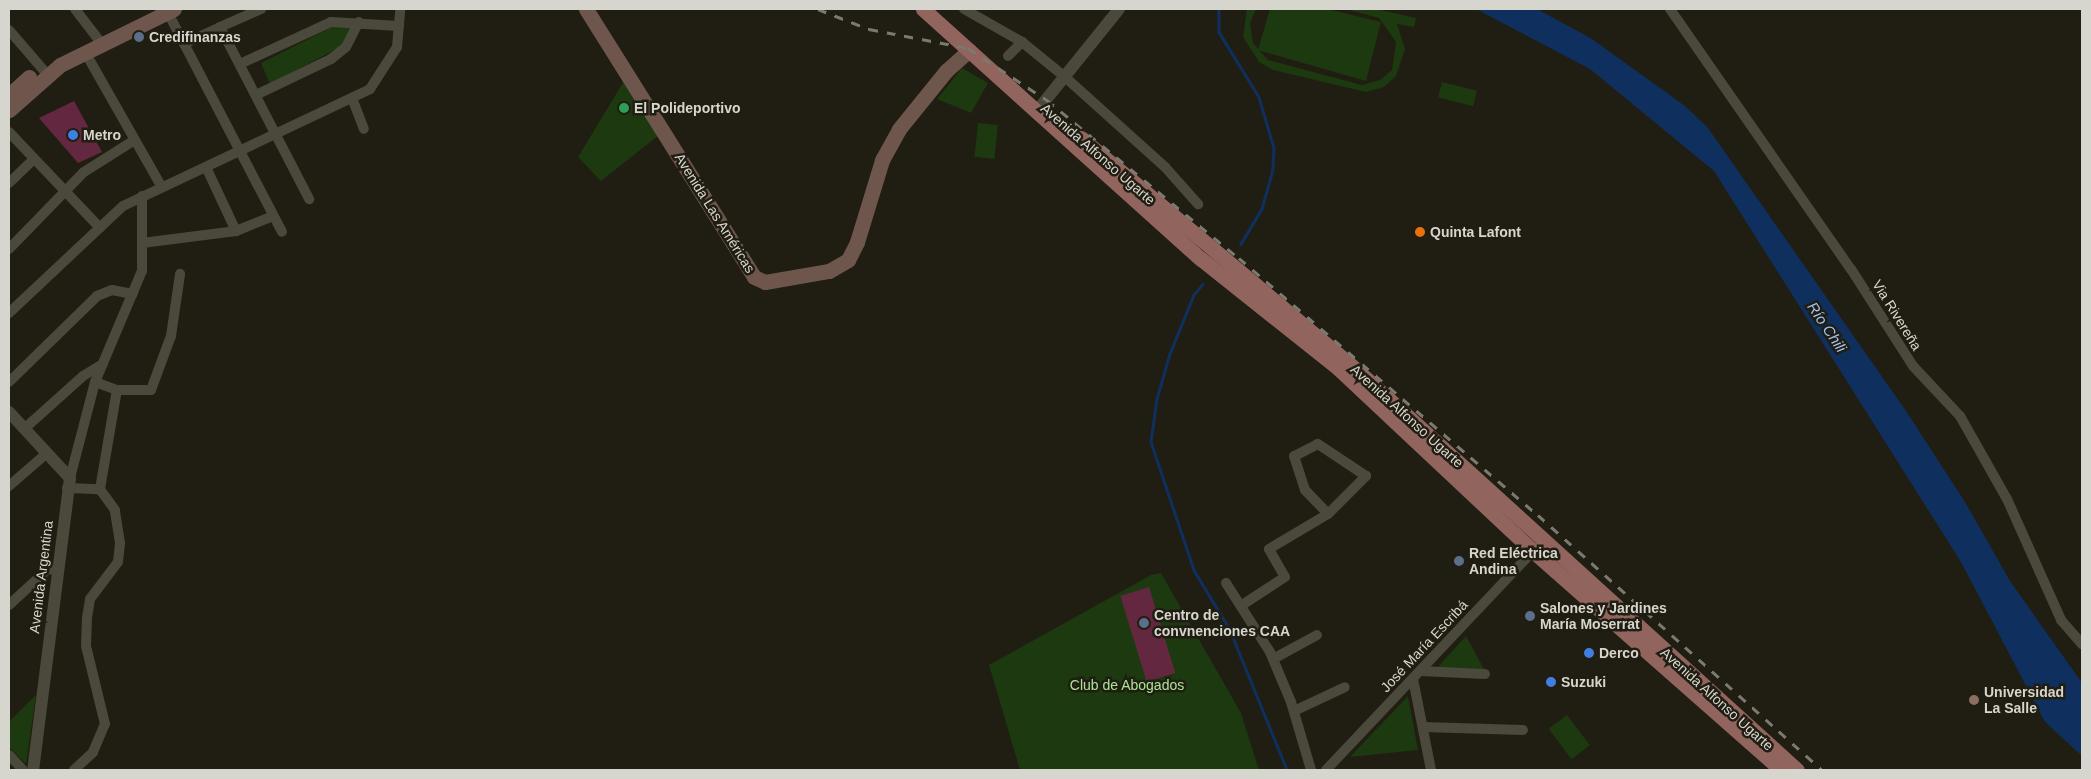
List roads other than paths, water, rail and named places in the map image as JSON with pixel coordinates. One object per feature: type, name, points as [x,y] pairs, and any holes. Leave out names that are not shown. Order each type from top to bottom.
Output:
[{"type":"main road","name":"Avenida Las Américas","points":[[586,9],[754,277],[765,282],[829,271],[848,260],[857,242],[882,160],[899,129],[946,71],[969,50]]},
{"type":"main road","name":"Avenida Alfonso Ugarte","points":[[923,9],[1221,268],[1361,374],[1538,546],[1781,770]]},
{"type":"main road","points":[[9,95],[44,70],[166,10]]},
{"type":"main road","points":[[9,110],[44,70],[85,52],[100,41]]},
{"type":"main road","name":"Avenida Alfonso Ugarte","points":[[1538,546],[1797,770]]},
{"type":"street","points":[[75,9],[100,41]]},
{"type":"street","points":[[184,44],[261,9]]},
{"type":"street","points":[[9,313],[122,206],[370,89],[397,47],[400,9]]},
{"type":"street","points":[[964,9],[1022,42],[1065,77],[1165,167],[1198,204]]},
{"type":"street","points":[[1039,108],[1119,9]]},
{"type":"street","name":"Via Rivereña","points":[[1670,9],[1836,246],[1908,359],[1960,416],[2007,499],[2061,620],[2082,644]]},
{"type":"street","points":[[166,10],[282,232]]},
{"type":"street","points":[[242,64],[331,22],[359,22],[399,26]]},
{"type":"street","points":[[258,94],[331,59],[346,47],[359,22]]},
{"type":"street","points":[[220,27],[258,94],[309,199]]},
{"type":"street","points":[[9,30],[44,70]]},
{"type":"street","points":[[1008,56],[1022,42]]},
{"type":"street","points":[[85,52],[133,141],[161,186]]},
{"type":"street","points":[[352,98],[364,129]]},
{"type":"street","points":[[9,132],[100,228]]},
{"type":"street","points":[[9,249],[64,191],[91,167],[133,141]]},
{"type":"street","points":[[9,183],[34,160]]},
{"type":"street","points":[[206,167],[236,231]]},
{"type":"street","points":[[68,483],[96,382],[142,271],[142,196]]},
{"type":"street","points":[[142,243],[236,231],[273,216]]},
{"type":"street","points":[[96,382],[117,390],[151,390],[171,336],[180,274]]},
{"type":"street","points":[[9,382],[97,296],[112,290],[133,294]]},
{"type":"street","points":[[24,429],[82,376],[103,364]]},
{"type":"street","points":[[100,488],[117,390]]},
{"type":"street","points":[[9,412],[47,453],[68,483],[100,488],[116,510],[120,543],[118,562],[90,600],[86,646],[105,724],[93,752],[74,770]]},
{"type":"street","points":[[1242,605],[1285,578],[1269,549],[1328,514],[1366,476],[1318,444],[1294,456],[1305,490],[1328,514]]},
{"type":"street","points":[[9,486],[47,453]]},
{"type":"street","name":"Avenida Argentina","points":[[33,770],[68,483]]},
{"type":"street","name":"José María Escribá","points":[[1326,770],[1538,546]]},
{"type":"street","points":[[9,605],[48,569],[58,570]]},
{"type":"street","points":[[1226,583],[1242,605],[1273,659],[1294,712],[1310,770]]},
{"type":"street","points":[[1273,659],[1317,635]]},
{"type":"street","points":[[1431,770],[1416,675],[1486,674]]},
{"type":"street","points":[[1294,712],[1345,688]]},
{"type":"street","points":[[1423,727],[1523,730]]},
{"type":"street","points":[[9,755],[23,770]]},
{"type":"water","name":"Río Chili","points":[[1476,9],[1537,9],[1592,39],[1685,106],[1708,128],[1906,411],[1965,502],[2010,581],[2082,683],[2082,756],[2045,722],[1961,562],[1714,171],[1590,69]]},
{"type":"waterway","points":[[1219,9],[1219,32],[1259,97],[1274,148],[1273,170],[1262,209],[1241,244]]},
{"type":"waterway","points":[[1203,284],[1194,295],[1170,354],[1157,399],[1151,442],[1194,570],[1230,630],[1287,770]]},
{"type":"railway","points":[[818,9],[869,29],[968,48],[1047,100],[1239,258],[1538,515],[1822,770]]},
{"type":"place","name":"Credifinanzas","points":[[139,37]]},
{"type":"place","name":"El Polideportivo","points":[[624,108]]},
{"type":"place","name":"Metro","points":[[73,135]]},
{"type":"place","name":"Quinta Lafont","points":[[1420,232]]},
{"type":"place","name":"Red Eléctrica Andina","points":[[1459,561]]},
{"type":"place","name":"Salones y Jardines María Moserrat","points":[[1530,616]]},
{"type":"place","name":"Centro de convnenciones CAA","points":[[1144,623]]},
{"type":"place","name":"Derco","points":[[1589,653]]},
{"type":"place","name":"Suzuki","points":[[1551,682]]},
{"type":"place","name":"Universidad La Salle","points":[[1974,700]]},
{"type":"park label","name":"Club de Abogados","points":[[1127,685]]}]
